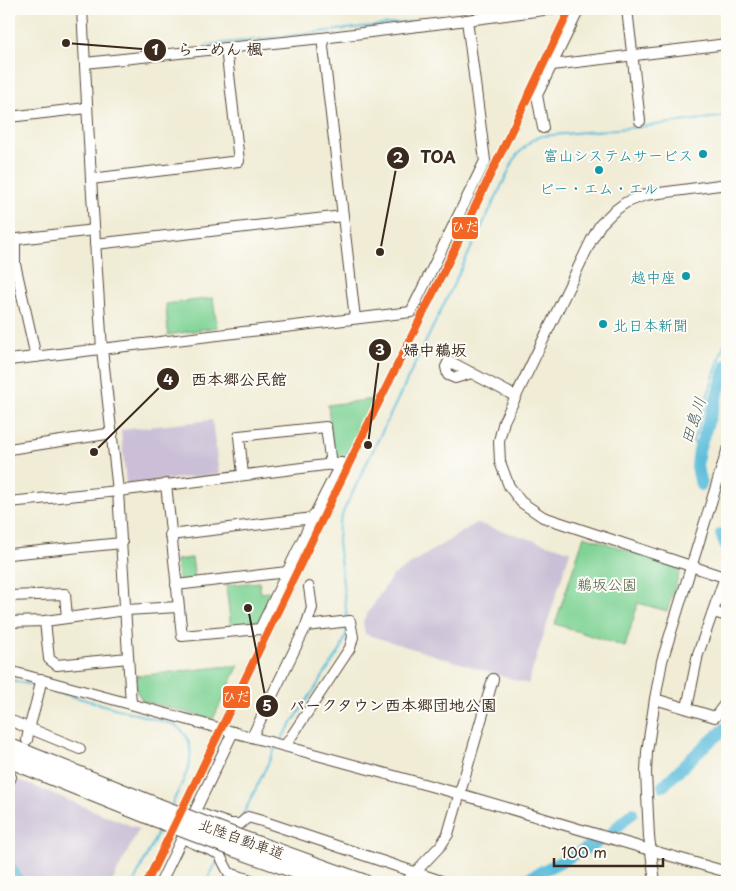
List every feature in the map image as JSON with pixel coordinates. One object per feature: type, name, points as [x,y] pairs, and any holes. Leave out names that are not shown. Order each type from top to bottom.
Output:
[{"type":"highway","name":"北陸自動車道","points":[[9,746],[156,812]]},
{"type":"highway","name":"北陸自動車道","points":[[9,760],[156,812],[236,843],[327,882]]},
{"type":"highway","name":"北陸自動車道","points":[[236,843],[364,882]]},
{"type":"street","points":[[82,9],[102,349],[118,490],[131,704]]},
{"type":"street","points":[[85,63],[322,38],[551,9]]},
{"type":"street","points":[[543,128],[538,94],[579,9]]},
{"type":"street","points":[[627,9],[640,121]]},
{"type":"street","points":[[9,360],[411,312],[485,161],[467,20]]},
{"type":"street","points":[[322,38],[355,318]]},
{"type":"street","points":[[552,65],[727,44]]},
{"type":"street","points":[[91,179],[238,161],[226,48]]},
{"type":"street","points":[[9,117],[87,108]]},
{"type":"street","points":[[687,708],[698,654],[726,578],[543,517],[521,502],[509,486],[500,462],[499,441],[504,421],[515,396],[600,225],[625,203],[645,195],[727,184]]},
{"type":"street","points":[[95,244],[342,216]]},
{"type":"street","points":[[36,357],[15,264],[12,240],[94,230]]},
{"type":"street","points":[[472,373],[515,396]]},
{"type":"street","points":[[243,475],[240,436],[326,427],[331,465]]},
{"type":"street","points":[[9,449],[113,434]]},
{"type":"street","points":[[655,882],[650,850],[646,773],[655,699],[662,661],[727,451]]},
{"type":"street","points":[[9,502],[118,490],[166,484],[243,475],[341,464],[260,629],[182,636],[166,484]]},
{"type":"street","points":[[170,535],[313,518]]},
{"type":"street","points":[[9,554],[122,543]]},
{"type":"street","points":[[176,585],[287,572]]},
{"type":"street","points":[[252,737],[306,626],[312,608],[309,587]]},
{"type":"street","points":[[9,596],[65,594],[67,618]]},
{"type":"street","points":[[9,622],[45,621],[126,610],[178,606]]},
{"type":"street","points":[[713,612],[727,616]]},
{"type":"street","points":[[45,621],[49,659],[58,665],[128,658]]},
{"type":"street","points":[[285,746],[350,648],[353,637],[350,622],[306,626]]},
{"type":"street","points":[[9,671],[460,794],[727,872],[726,882]]},
{"type":"street","points":[[26,740],[41,679]]},
{"type":"street","points":[[407,881],[448,834],[493,679]]},
{"type":"street","points":[[655,699],[715,717],[727,701]]},
{"type":"street","points":[[9,720],[80,749]]},
{"type":"street","points":[[161,882],[233,732]]},
{"type":"street","points":[[194,812],[230,824],[240,824],[248,817],[262,820],[444,882]]},
{"type":"street","points":[[182,838],[219,854],[229,873],[257,882]]},
{"type":"shaded area","points":[[212,420],[219,474],[126,484],[121,430]]},
{"type":"shaded area","points":[[476,523],[570,551],[528,684],[365,634],[363,621],[392,576]]},
{"type":"shaded area","points":[[9,776],[139,829],[112,882],[9,882]]},
{"type":"green space","points":[[213,298],[217,327],[168,335],[166,304]]},
{"type":"green space","points":[[374,399],[343,461],[334,461],[328,405]]},
{"type":"green space","name":"鵜坂公園","points":[[584,536],[681,568],[667,611],[638,603],[625,647],[555,624]]},
{"type":"green space","points":[[192,558],[195,580],[182,582],[178,578],[176,560]]},
{"type":"green space","points":[[259,582],[261,593],[275,591],[260,623],[254,626],[231,629],[226,585]]},
{"type":"green space","points":[[239,665],[213,719],[143,701],[137,692],[136,676]]},
{"type":"waterway","points":[[207,45],[468,15]]},
{"type":"waterway","points":[[347,618],[338,542],[339,524],[344,510],[516,156],[532,140],[542,136],[727,116]]},
{"type":"waterway","points":[[700,446],[693,441],[727,336]]},
{"type":"waterway","name":"田島川","points":[[701,485],[697,466],[699,450],[727,365]]},
{"type":"waterway","name":"田島川","points":[[721,534],[727,549]]},
{"type":"waterway","points":[[280,741],[341,649],[347,628]]},
{"type":"waterway","points":[[9,680],[36,686]]},
{"type":"waterway","points":[[43,688],[175,725],[181,730],[190,744],[190,762],[172,804]]},
{"type":"waterway","name":"田島川","points":[[663,786],[727,727]]},
{"type":"waterway","points":[[242,817],[276,747]]},
{"type":"waterway","name":"田島川","points":[[614,830],[632,813]]},
{"type":"waterway","points":[[134,882],[160,828]]},
{"type":"waterway","name":"田島川","points":[[521,882],[597,843]]},
{"type":"waterway","points":[[206,882],[218,860]]},
{"type":"waterway","points":[[9,865],[19,882]]},
{"type":"transit line","name":"ひだ","points":[[147,882],[570,9]]},
{"type":"place","name":"らーめん 楓","points":[[66,43]]},
{"type":"place","name":"富山システムサービス","points":[[703,154]]},
{"type":"place","name":"ビー・エム・エル","points":[[599,170]]},
{"type":"place","name":"TOA","points":[[380,252]]},
{"type":"place","name":"越中座","points":[[686,276]]},
{"type":"place","name":"北日本新聞","points":[[603,324]]},
{"type":"place","name":"婦中鵜坂","points":[[368,445]]},
{"type":"place","name":"西本郷公民館","points":[[94,452]]},
{"type":"place","name":"パークタウン西本郷団地公園","points":[[248,608]]}]
